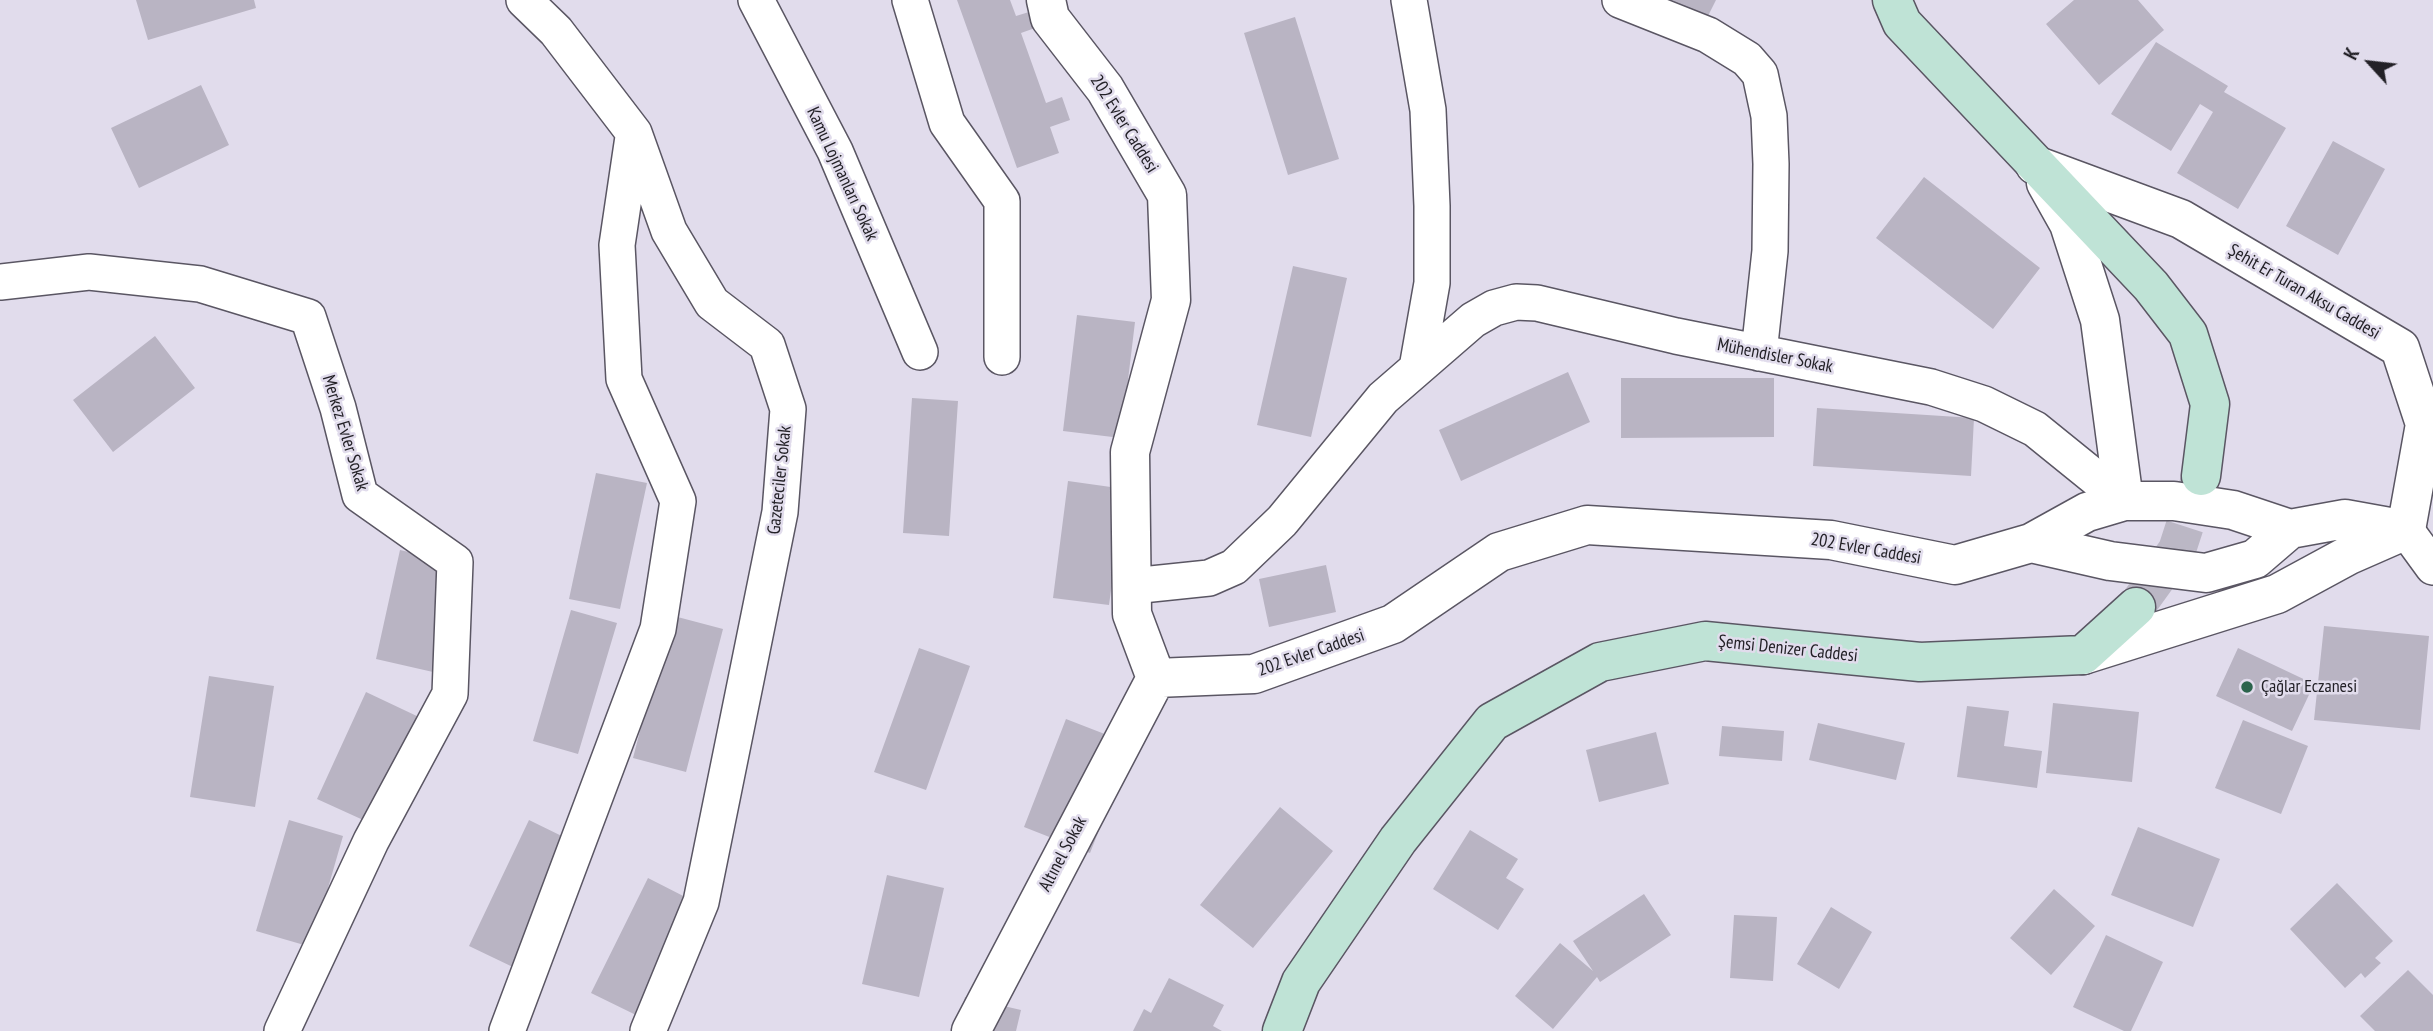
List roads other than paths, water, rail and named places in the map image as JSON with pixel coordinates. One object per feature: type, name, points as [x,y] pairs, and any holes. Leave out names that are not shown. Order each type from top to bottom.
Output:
[{"type":"main road","name":"Şehit Er Turan Aksu Caddesi","points":[[1892,0],[1902,23],[2151,285],[2188,334],[2210,404],[2201,476]]},
{"type":"main road","points":[[2083,655],[2136,607]]},
{"type":"main road","name":"Şemsi Denizer Caddesi","points":[[1282,1031],[1301,982],[1390,850],[1492,722],[1600,662],[1705,641],[1920,662],[2083,655]]},
{"type":"street","name":"Gazeteciler Sokak","points":[[524,0],[556,31],[634,133],[668,232],[712,303],[767,345],[788,409],[780,512],[701,902],[648,1031]]},
{"type":"street","name":"Kamu Lojmanları Sokak","points":[[756,0],[835,151],[920,352]]},
{"type":"street","points":[[910,0],[947,123],[1002,201],[1002,358]]},
{"type":"street","name":"202 Evler Caddesi","points":[[1046,0],[1050,18],[1105,89],[1167,195],[1171,300],[1130,452],[1132,614],[1156,678],[1254,674],[1393,624],[1499,552],[1587,525],[1831,540],[1955,565],[2031,543],[2087,512],[2124,501],[2174,501],[2233,510],[2290,529],[2345,519],[2424,539]]},
{"type":"street","points":[[1409,0],[1428,110],[1432,206],[1432,283],[1417,368]]},
{"type":"street","points":[[1620,0],[1708,35],[1736,50],[1760,74],[1769,116],[1771,164],[1770,251],[1759,353]]},
{"type":"street","points":[[507,1031],[658,629],[678,501],[624,379],[617,245],[634,133]]},
{"type":"street","name":"Şehit Er Turan Aksu Caddesi","points":[[2035,165],[2181,219],[2400,348],[2429,424],[2424,539]]},
{"type":"street","name":"Şehit Er Turan Aksu Caddesi","points":[[2035,165],[2069,223],[2100,320],[2124,501]]},
{"type":"street","name":"Merkez Evler Sokak","points":[[0,282],[89,272],[200,284],[308,317],[338,408],[360,495],[455,562],[450,694],[371,841],[282,1031]]},
{"type":"street","name":"Mühendisler Sokak","points":[[1132,586],[1209,578],[1234,568],[1282,521],[1383,398],[1473,320],[1494,308],[1516,302],[1537,303],[1759,353],[1931,387],[1984,404],[2035,429],[2124,501]]},
{"type":"street","name":"202 Evler Caddesi","points":[[2031,543],[2110,561],[2206,573],[2255,559],[2290,529]]},
{"type":"street","points":[[2424,539],[2433,567]]},
{"type":"street","name":"Şemsi Denizer Caddesi","points":[[2083,655],[2277,594],[2349,555],[2424,539]]},
{"type":"street","name":"Altınel Sokak","points":[[971,1031],[1156,678]]},
{"type":"tunnel","points":[[2136,607],[2177,550],[2201,476]]},
{"type":"place","name":"Çağlar Eczanesi","points":[[2247,687]]}]
